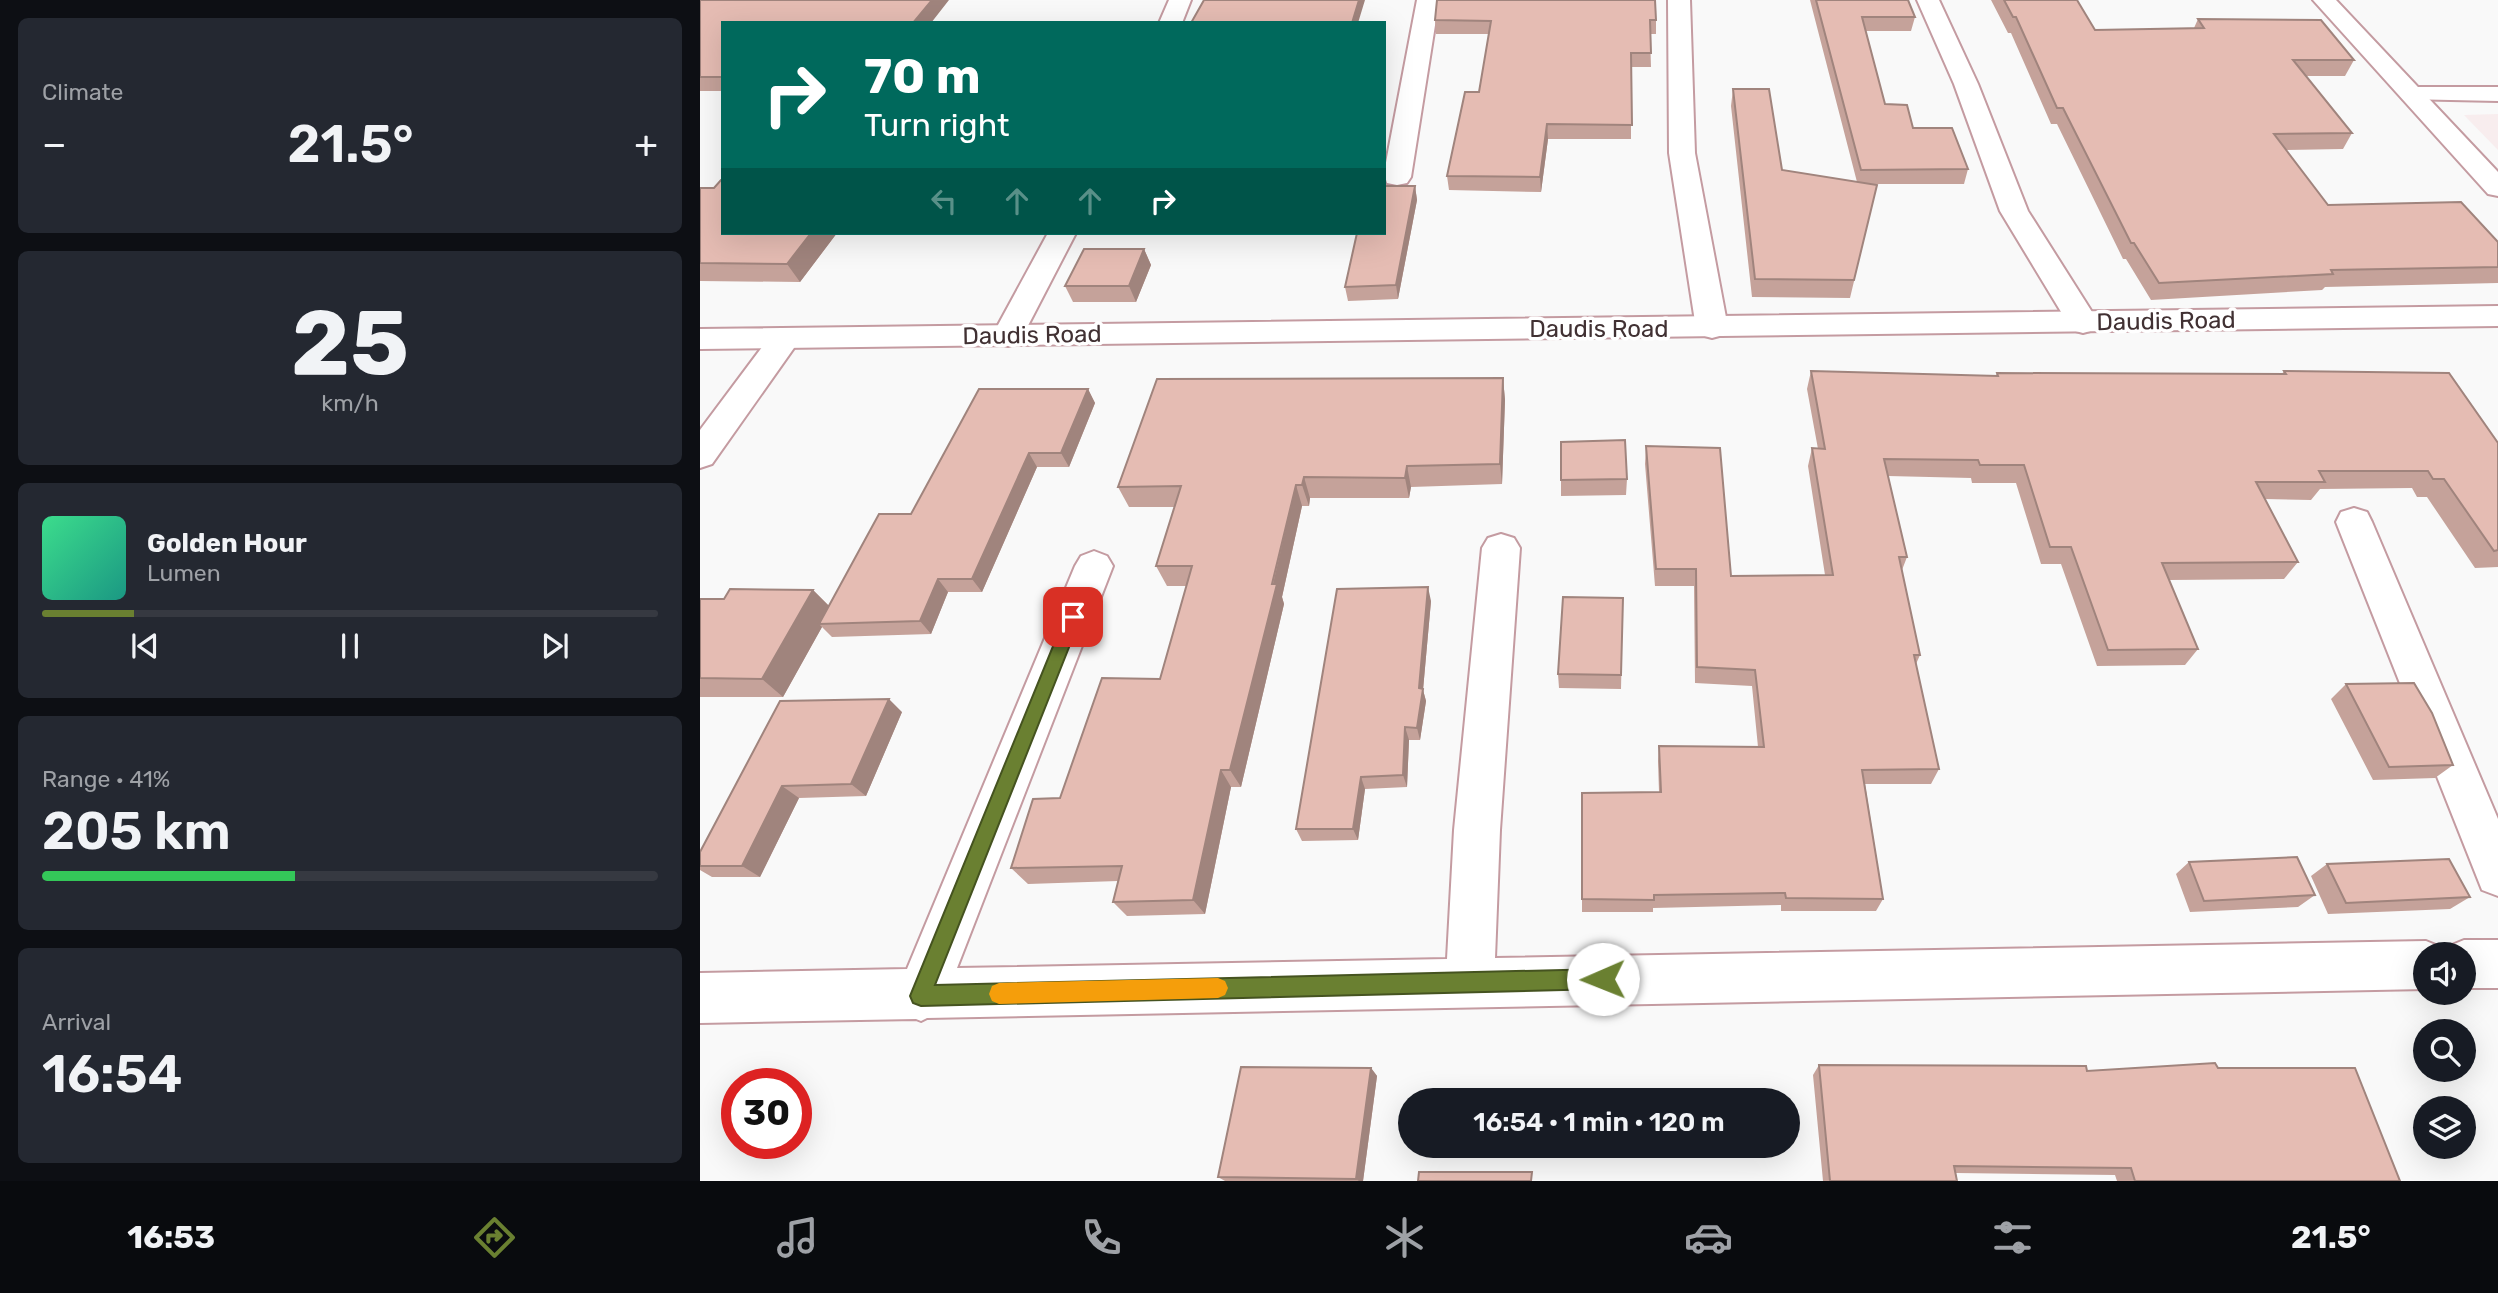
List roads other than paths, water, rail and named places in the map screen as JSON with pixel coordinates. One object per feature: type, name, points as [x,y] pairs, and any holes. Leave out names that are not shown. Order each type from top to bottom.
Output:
[{"type":"street","points":[[1171,21],[1180,0]]},
{"type":"street","points":[[1397,177],[1428,0]]},
{"type":"street","points":[[1679,0],[1682,153],[1712,328]]},
{"type":"street","points":[[1928,0],[1966,84],[2014,211],[2082,323]]},
{"type":"street","points":[[2324,0],[2498,188]]},
{"type":"street","points":[[2412,94],[2498,94]]},
{"type":"street","points":[[1008,336],[1061,235]]},
{"type":"street","name":"Daudis Road","points":[[700,339],[2498,316]]},
{"type":"street","points":[[700,455],[785,338]]},
{"type":"street","points":[[2354,523],[2498,874]]},
{"type":"street","points":[[1470,982],[1477,830],[1501,548]]},
{"type":"street","points":[[921,996],[1094,566]]},
{"type":"street","points":[[2476,964],[2498,964]]},
{"type":"street","points":[[700,998],[921,996],[1470,982],[2413,965]]}]
